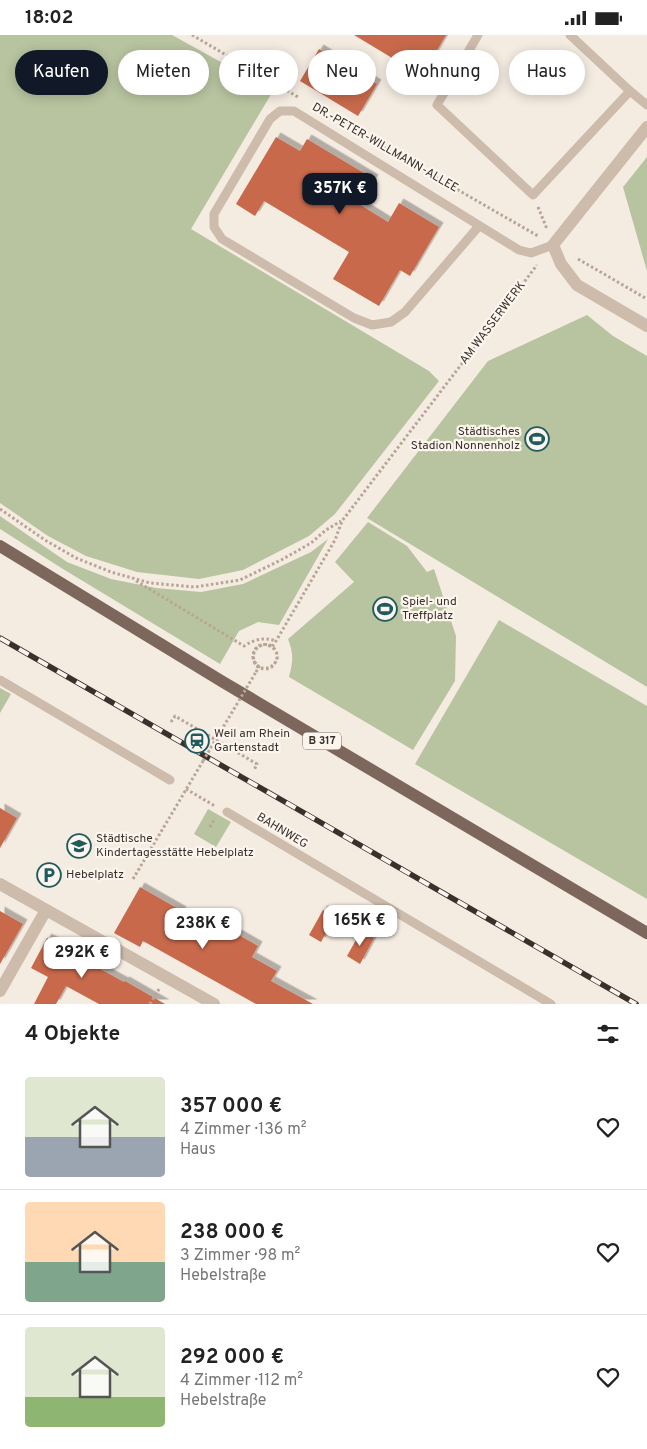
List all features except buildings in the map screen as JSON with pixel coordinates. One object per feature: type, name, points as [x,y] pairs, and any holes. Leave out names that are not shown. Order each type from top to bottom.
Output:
[{"type":"main road","name":"B 317","points":[[0,546],[223,682],[647,933]]},
{"type":"street","points":[[647,127],[553,245],[561,264],[577,285],[647,326]]},
{"type":"street","points":[[0,885],[214,1004]]},
{"type":"street","points":[[0,991],[46,910]]},
{"type":"lane","points":[[478,35],[437,105],[533,195],[630,91]]},
{"type":"lane","points":[[570,35],[647,105]]},
{"type":"lane","points":[[480,226],[405,311],[391,322],[372,325],[354,318],[222,239],[214,227],[214,214],[270,119],[280,111],[294,111],[519,250],[531,253],[553,245]]},
{"type":"lane","points":[[0,680],[170,780]]},
{"type":"lane","name":"BAHNWEG","points":[[226,812],[551,1004]]},
{"type":"path","name":"DR.-PETER-WILLMANN-ALLEE","points":[[192,35],[302,99]]},
{"type":"path","name":"DR.-PETER-WILLMANN-ALLEE","points":[[345,124],[647,299]]},
{"type":"path","points":[[533,195],[553,245]]},
{"type":"path","name":"AM WASSERWERK","points":[[342,521],[553,245]]},
{"type":"path","points":[[0,509],[76,558],[111,572],[150,583],[195,587],[240,580],[311,543],[326,530],[342,521]]},
{"type":"path","points":[[133,879],[215,739],[256,672],[259,667],[256,664],[254,661],[253,657],[254,653],[255,649],[259,646],[263,645],[267,645],[270,646],[274,648],[276,651],[277,654],[277,659],[275,664],[272,667],[268,668],[266,669],[263,669],[260,668],[257,665],[254,661],[253,657],[253,654],[254,651],[257,648],[259,646],[263,644],[266,645],[269,645],[272,646],[275,649],[276,652],[277,656],[276,661],[273,666],[270,668],[265,669],[262,668],[258,667],[256,665],[255,663],[253,659],[253,656],[254,652],[256,649],[258,647],[261,645],[264,644],[270,645],[272,647],[276,641],[335,540],[342,521]]},
{"type":"path","points":[[131,578],[244,646],[251,641],[260,639],[267,638],[276,641]]},
{"type":"path","points":[[171,721],[175,716],[215,739],[257,764],[254,769]]},
{"type":"path","points":[[170,780],[226,812]]},
{"type":"green space","points":[[0,35],[172,35],[199,50],[118,50],[118,95],[209,95],[209,56],[219,61],[219,95],[271,95],[191,229],[429,371],[439,381],[335,514],[309,536],[243,570],[199,579],[137,572],[86,556],[48,536],[0,503]]},
{"type":"green space","points":[[647,157],[647,271],[623,187]]},
{"type":"green space","name":"Städtisches Stadion Nonnenholz","points":[[587,315],[613,336],[647,356],[647,687],[367,518],[488,361]]},
{"type":"green space","points":[[0,516],[67,562],[111,579],[156,588],[201,592],[243,584],[311,552],[328,539],[279,625],[258,622],[239,631],[220,664],[0,529]]},
{"type":"green space","name":"Spiel- und Treffplatz","points":[[368,522],[407,546],[427,572],[434,569],[456,636],[455,681],[413,750],[289,677],[292,658],[288,639],[354,582],[335,562]]},
{"type":"green space","points":[[499,620],[647,706],[647,899],[415,764]]},
{"type":"green space","points":[[0,688],[11,694],[0,713]]},
{"type":"green space","points":[[208,809],[231,822],[216,847],[194,834]]},
{"type":"railway","points":[[0,638],[636,1004]]},
{"type":"place","name":"Städtisches Stadion Nonnenholz","points":[[537,439]]},
{"type":"place","name":"Spiel- und Treffplatz","points":[[385,609]]},
{"type":"place","name":"Weil am Rhein Gartenstadt","points":[[197,741]]},
{"type":"place","name":"Städtische Kindertagesstätte Hebelplatz","points":[[79,846]]},
{"type":"place","name":"Hebelplatz","points":[[49,875]]}]
